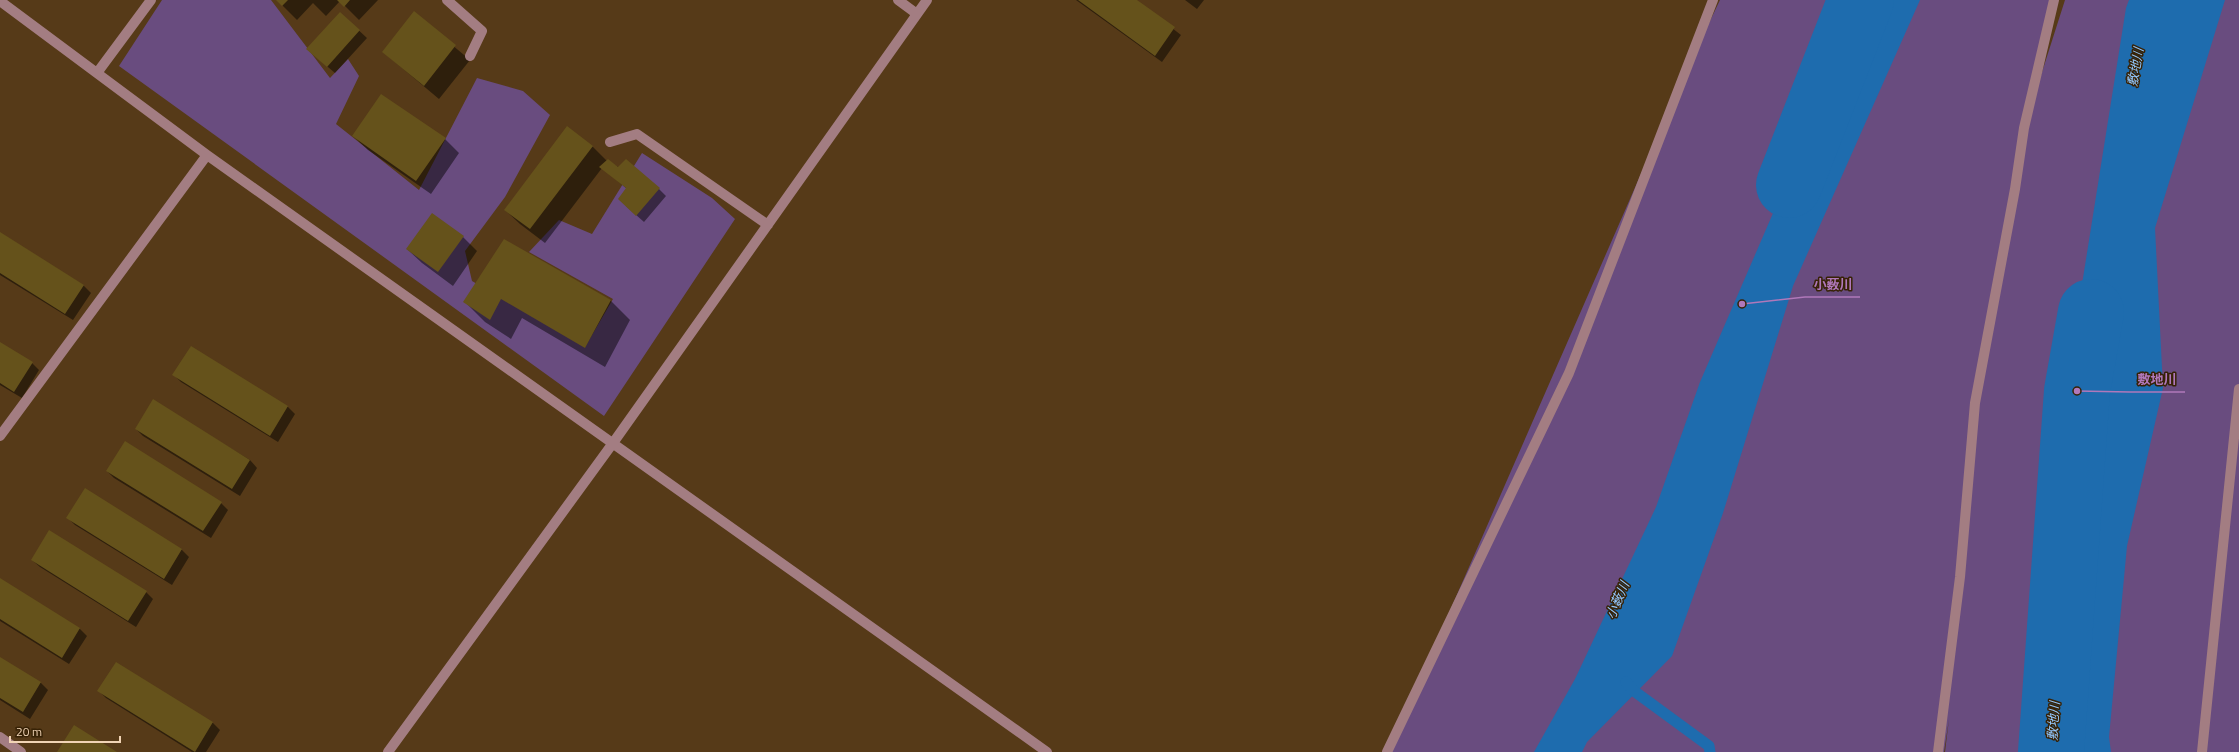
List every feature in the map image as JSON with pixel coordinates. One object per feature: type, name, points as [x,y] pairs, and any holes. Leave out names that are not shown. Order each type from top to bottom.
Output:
[{"type":"street","points":[[97,73],[151,0]]},
{"type":"street","points":[[447,0],[482,31],[470,56]]},
{"type":"street","points":[[898,0],[917,14]]},
{"type":"street","points":[[388,752],[613,443],[928,0]]},
{"type":"street","points":[[1387,752],[1569,373],[1713,0]]},
{"type":"street","points":[[1938,752],[1960,577],[1975,402],[2015,189],[2024,128],[2054,0]]},
{"type":"street","points":[[0,1],[207,156],[1047,752]]},
{"type":"street","points":[[610,142],[638,134],[768,225]]},
{"type":"street","points":[[0,436],[207,156]]},
{"type":"street","points":[[2202,752],[2239,390]]},
{"type":"street","points":[[0,736],[21,752]]},
{"type":"shaded area","points":[[162,0],[271,0],[330,78],[348,59],[359,76],[336,124],[419,190],[477,78],[523,91],[550,115],[505,197],[465,251],[472,281],[585,347],[613,299],[529,252],[559,220],[592,234],[642,153],[712,198],[735,219],[604,416],[119,66]]},
{"type":"shaded area","points":[[1720,0],[2055,0],[2035,94],[2065,0],[2239,0],[2239,752],[1945,752],[1949,719],[1944,752],[1386,752],[1396,734],[1686,71]]},
{"type":"water","points":[[1862,0],[1920,0],[1793,286],[1723,513],[1672,656],[1587,742],[1582,752],[1534,752],[1575,679],[1656,507],[1700,382],[1822,100]]},
{"type":"water","points":[[2129,0],[2225,0],[2155,228],[2163,388],[2127,546],[2109,737],[2111,752],[2049,752],[2052,734],[2034,611],[2069,503],[2077,391],[2076,322],[2126,8]]},
{"type":"building","points":[[276,0],[288,0],[282,6]]},
{"type":"building","points":[[337,0],[350,0],[344,7]]},
{"type":"building","points":[[1078,0],[1137,0],[1175,27],[1155,56]]},
{"type":"building","points":[[414,11],[456,45],[424,86],[382,52]]},
{"type":"building","points":[[340,12],[360,30],[327,67],[306,49]]},
{"type":"building","points":[[381,94],[446,138],[416,181],[352,136]]},
{"type":"building","points":[[567,126],[593,146],[530,229],[504,210]]},
{"type":"building","points":[[608,159],[618,167],[626,159],[660,188],[636,216],[618,199],[626,188],[599,167]]},
{"type":"building","points":[[432,213],[464,236],[438,272],[406,249]]},
{"type":"building","points":[[0,232],[84,285],[65,314],[0,273]]},
{"type":"building","points":[[504,239],[611,300],[585,348],[501,299],[490,320],[463,302]]},
{"type":"building","points":[[0,342],[33,362],[14,392],[0,383]]},
{"type":"building","points":[[191,346],[288,406],[270,436],[172,375]]},
{"type":"building","points":[[153,399],[250,460],[232,489],[135,429]]},
{"type":"building","points":[[125,441],[222,502],[203,531],[106,471]]},
{"type":"building","points":[[85,488],[182,549],[164,579],[66,518]]},
{"type":"building","points":[[49,530],[147,591],[128,621],[31,560]]},
{"type":"building","points":[[0,578],[80,628],[62,658],[0,619]]},
{"type":"building","points":[[0,657],[41,682],[23,712],[0,698]]},
{"type":"building","points":[[116,662],[213,722],[195,752],[97,691]]},
{"type":"building","points":[[74,725],[117,752],[57,752]]},
{"type":"waterway","name":"小薮川","points":[[1789,185],[1861,0]]},
{"type":"waterway","name":"敷地川","points":[[2051,752],[2077,391],[2091,312]]},
{"type":"waterway","points":[[1626,682],[1634,691],[1709,746],[1710,752]]},
{"type":"place","name":"小薮川","points":[[1742,304]]},
{"type":"place","name":"敷地川","points":[[2077,391]]}]
